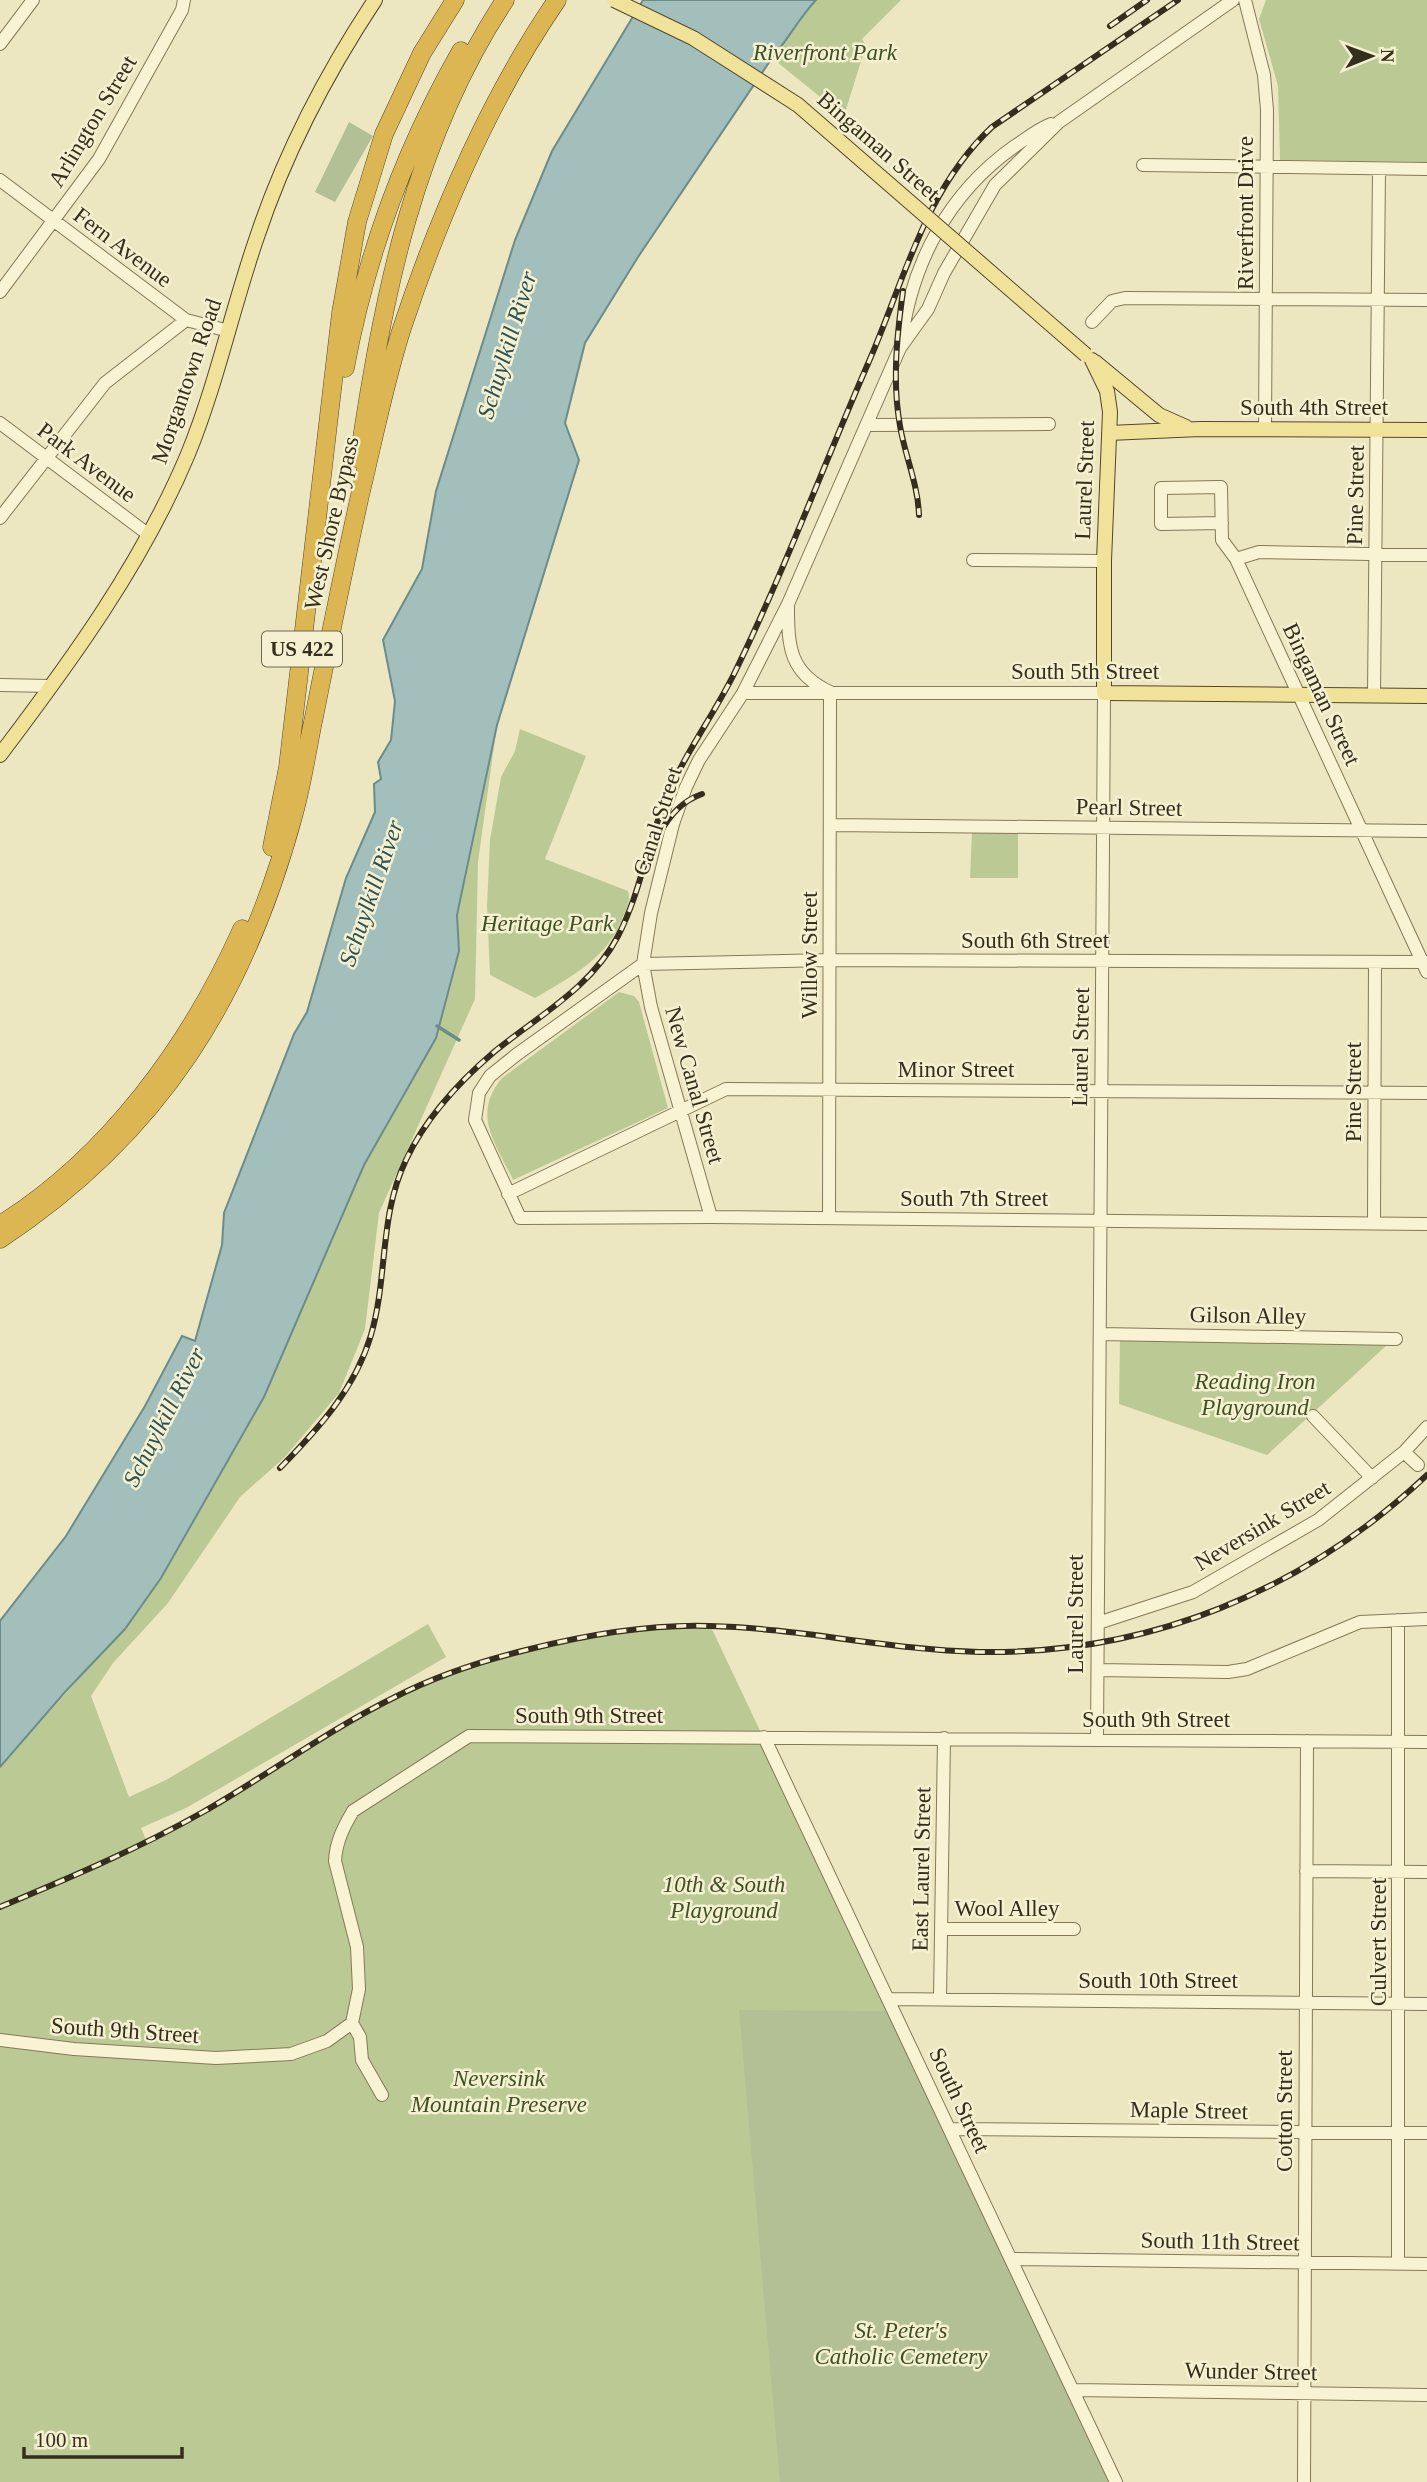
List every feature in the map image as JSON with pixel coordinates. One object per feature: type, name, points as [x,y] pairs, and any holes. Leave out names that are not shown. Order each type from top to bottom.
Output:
[{"type":"highway","name":"West Shore Bypass","points":[[0,1224],[46,1191],[120,1121],[190,1029],[231,955],[264,877],[278,825],[288,767],[341,313],[357,222],[384,134],[422,53],[455,0]]},
{"type":"highway","points":[[310,579],[348,352],[379,231],[415,138],[491,0]]},
{"type":"highway","points":[[340,594],[382,324],[410,203],[443,112],[505,0]]},
{"type":"highway","name":"West Shore Bypass","points":[[0,1239],[52,1205],[120,1141],[171,1080],[222,1002],[272,887],[291,823],[361,492],[402,330],[445,215],[494,103],[552,7]]},
{"type":"main road","name":"Morgantown Road","points":[[0,755],[99,618],[149,535],[192,443],[257,237],[288,157],[327,78],[375,0]]},
{"type":"main road","name":"Bingaman Street","points":[[614,0],[693,37],[797,105],[1089,357]]},
{"type":"main road","name":"South 4th Street","points":[[1089,357],[1159,415],[1180,425],[1200,429]]},
{"type":"main road","name":"Laurel Street","points":[[1089,357],[1107,391],[1109,433],[1104,561],[1104,693]]},
{"type":"main road","name":"South 4th Street","points":[[1109,433],[1200,429],[1427,430]]},
{"type":"main road","name":"South 5th Street","points":[[1104,693],[1427,696]]},
{"type":"street","points":[[0,44],[33,0]]},
{"type":"street","name":"Arlington Street","points":[[0,292],[99,159],[182,10],[184,0]]},
{"type":"street","name":"Canal Street","points":[[643,964],[651,913],[678,808],[699,760],[743,692],[788,604],[900,348],[928,309],[944,273],[995,185],[1059,122],[1233,0]]},
{"type":"street","name":"Riverfront Drive","points":[[1245,0],[1266,89],[1265,429]]},
{"type":"street","name":"Canal Street","points":[[900,348],[904,319],[919,269],[929,244],[947,213],[970,185],[1001,156],[1043,127],[1059,122]]},
{"type":"street","points":[[1143,165],[1267,169],[1427,169]]},
{"type":"street","name":"Pine Street","points":[[1374,695],[1379,169]]},
{"type":"street","name":"Fern Avenue","points":[[0,180],[186,320],[229,331]]},
{"type":"street","points":[[1092,322],[1112,301],[1125,298],[1427,300]]},
{"type":"street","points":[[0,519],[105,383],[186,320]]},
{"type":"street","name":"Park Avenue","points":[[0,423],[149,535]]},
{"type":"street","points":[[868,425],[1049,424]]},
{"type":"street","name":"Bingaman Street","points":[[1222,523],[1161,524],[1161,488],[1221,487],[1222,523],[1222,540],[1236,559],[1425,965]]},
{"type":"street","points":[[1236,559],[1259,552],[1427,555]]},
{"type":"street","points":[[973,560],[1104,561]]},
{"type":"street","points":[[788,604],[792,654],[806,678],[830,692]]},
{"type":"street","points":[[0,684],[51,686]]},
{"type":"street","name":"South 5th Street","points":[[743,692],[1104,693]]},
{"type":"street","name":"Willow Street","points":[[829,1218],[830,692]]},
{"type":"street","name":"Laurel Street","points":[[1097,1739],[1104,693]]},
{"type":"street","name":"Pearl Street","points":[[831,825],[1427,831]]},
{"type":"street","name":"South 6th Street","points":[[643,964],[830,960],[1375,962],[1425,965]]},
{"type":"street","name":"Pine Street","points":[[1374,1223],[1375,962]]},
{"type":"street","points":[[508,1194],[475,1121],[479,1093],[490,1076],[516,1055],[643,964]]},
{"type":"street","name":"New Canal Street","points":[[643,964],[650,1007],[711,1217]]},
{"type":"street","name":"Minor Street","points":[[508,1194],[726,1089],[1427,1093]]},
{"type":"street","name":"South 7th Street","points":[[508,1194],[520,1218],[711,1217],[1427,1224]]},
{"type":"street","name":"Gilson Alley","points":[[1100,1334],[1396,1339]]},
{"type":"street","points":[[1313,1416],[1372,1478]]},
{"type":"street","name":"Neversink Street","points":[[1098,1623],[1193,1592],[1318,1520],[1404,1452],[1427,1427]]},
{"type":"street","points":[[1404,1452],[1418,1465]]},
{"type":"street","points":[[1098,1670],[1247,1669],[1360,1622],[1427,1619]]},
{"type":"street","name":"Culvert Street","points":[[1398,1620],[1398,2264]]},
{"type":"street","name":"South 9th Street","points":[[0,2040],[148,2054],[266,2057],[291,2054],[327,2040],[352,2023],[358,2001],[356,1947],[335,1861],[336,1847],[343,1827],[354,1811],[469,1736],[1427,1742]]},
{"type":"street","name":"South Street","points":[[764,1737],[1116,2482]]},
{"type":"street","name":"East Laurel Street","points":[[940,1999],[944,1738]]},
{"type":"street","name":"Cotton Street","points":[[1304,2482],[1307,1741]]},
{"type":"street","points":[[1306,1871],[1427,1872]]},
{"type":"street","name":"Wool Alley","points":[[941,1929],[1073,1928]]},
{"type":"street","name":"South 10th Street","points":[[888,1999],[1427,2004]]},
{"type":"street","points":[[352,2023],[360,2037],[362,2060],[382,2095]]},
{"type":"street","name":"Maple Street","points":[[951,2129],[1427,2133]]},
{"type":"street","name":"South 11th Street","points":[[1012,2259],[1427,2264]]},
{"type":"street","name":"Wunder Street","points":[[1074,2390],[1427,2395]]},
{"type":"green space","name":"Riverfront Park","points":[[816,0],[901,0],[862,39],[866,45],[845,113],[840,113],[772,58]]},
{"type":"green space","points":[[1266,0],[1427,0],[1427,162],[1280,160],[1278,86],[1259,19]]},
{"type":"green space","points":[[349,122],[373,136],[335,202],[315,192]]},
{"type":"green space","name":"Neversink Mountain Preserve","points":[[497,725],[478,862],[475,999],[379,1213],[365,1329],[339,1393],[284,1458],[240,1497],[168,1603],[113,1663],[91,1696],[129,1797],[166,1780],[428,1624],[446,1657],[186,1808],[141,1828],[147,1842],[210,1809],[363,1714],[432,1680],[509,1654],[589,1636],[710,1625],[1116,2482],[0,2482],[0,1767],[82,1675],[161,1578],[264,1397],[364,1165],[397,1104],[459,951],[457,915]]},
{"type":"green space","name":"Heritage Park","points":[[520,729],[586,756],[545,859],[628,891],[629,898],[616,932],[598,955],[575,974],[535,998],[490,975],[487,906],[490,840],[501,777],[515,751]]},
{"type":"green space","points":[[972,832],[1018,832],[1018,878],[970,878]]},
{"type":"green space","points":[[619,992],[634,996],[639,1002],[668,1108],[513,1180],[494,1141],[487,1117],[493,1091],[502,1078]]},
{"type":"green space","name":"Reading Iron Playground","points":[[1120,1339],[1387,1345],[1267,1455],[1119,1404]]},
{"type":"green space","name":"St. Peter's Catholic Cemetery","points":[[739,2010],[886,2011],[893,2020],[1012,2268],[1109,2482],[780,2482]]},
{"type":"water","name":"Schuylkill River","points":[[643,0],[816,0],[772,58],[638,257],[585,343],[565,423],[579,460],[497,725],[457,915],[459,951],[436,1038],[364,1165],[264,1397],[161,1578],[125,1629],[65,1692],[0,1767],[0,1621],[66,1536],[145,1406],[182,1336],[195,1341],[222,1245],[224,1213],[294,1034],[307,1012],[346,878],[375,812],[374,784],[381,779],[378,762],[391,740],[395,701],[383,640],[422,569],[436,491],[515,240],[552,151]]},
{"type":"waterway","points":[[437,1026],[459,1040]]},
{"type":"railway","points":[[1110,26],[1147,0]]},
{"type":"railway","points":[[280,1468],[334,1407],[364,1355],[376,1313],[397,1181],[423,1130],[444,1101],[481,1063],[579,986],[607,954],[618,936],[633,900],[662,807],[752,635],[870,359],[919,236],[950,178],[992,127],[1178,0]]},
{"type":"railway","points":[[903,291],[897,341],[896,392],[900,426],[919,515]]},
{"type":"railway","points":[[660,833],[677,809],[702,794]]},
{"type":"railway","points":[[0,1907],[178,1826],[395,1697],[492,1659],[594,1635],[687,1626],[777,1631],[979,1652],[1042,1650],[1103,1642],[1163,1628],[1220,1608],[1276,1583],[1329,1552],[1379,1516],[1427,1475]]},
{"type":"park label","name":"10th & South Playground","points":[[724,1897]]}]
